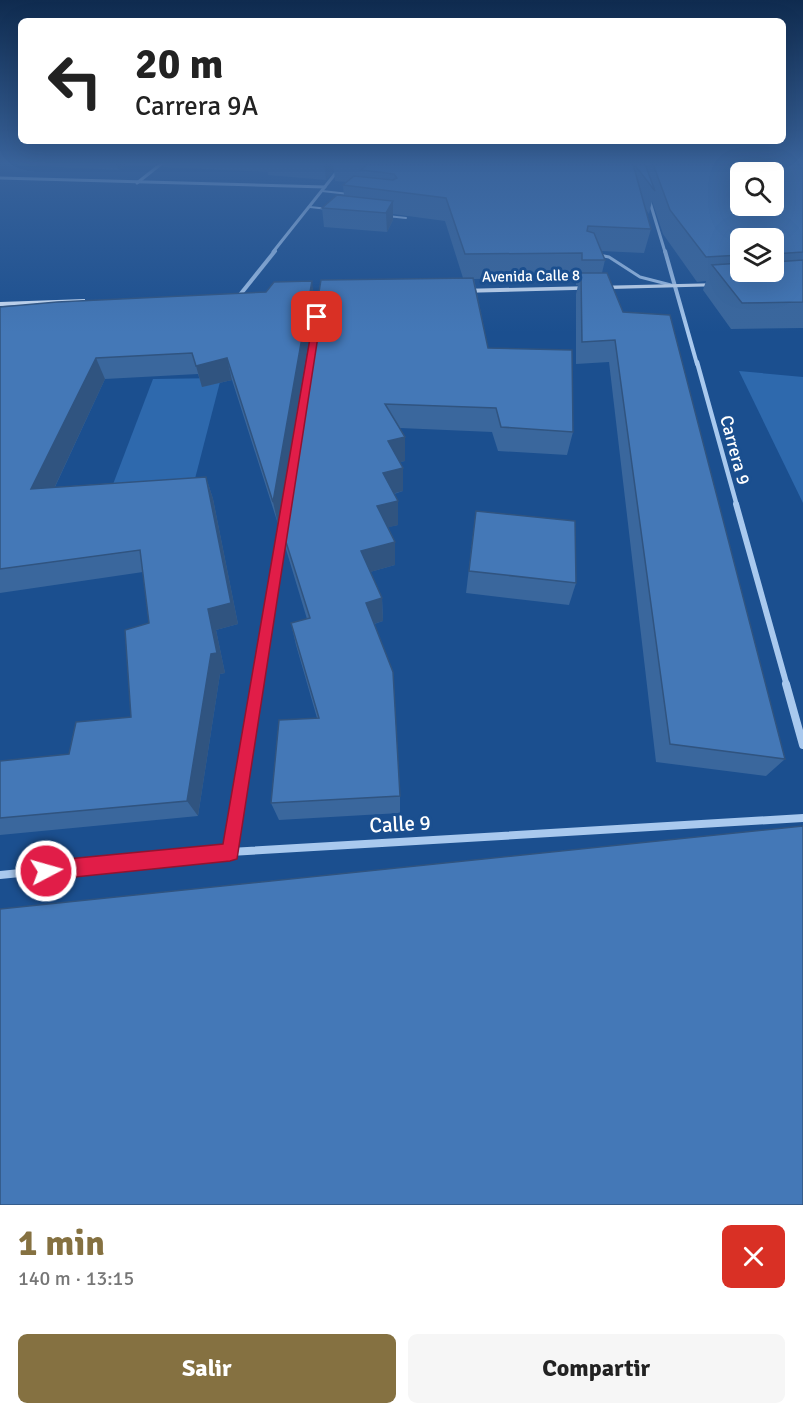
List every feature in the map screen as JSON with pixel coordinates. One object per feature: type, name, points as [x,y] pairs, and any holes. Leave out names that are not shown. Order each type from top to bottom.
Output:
[{"type":"main road","name":"Avenida Calle 8","points":[[448,291],[731,284]]},
{"type":"main road","points":[[228,296],[249,296]]},
{"type":"main road","points":[[3,306],[88,301]]},
{"type":"street","points":[[239,296],[299,220]]},
{"type":"street","name":"Carrera 9","points":[[655,220],[676,287],[803,745]]},
{"type":"street","points":[[230,852],[285,515]]},
{"type":"street","name":"Calle 9","points":[[0,875],[230,852],[803,818]]},
{"type":"lane","points":[[593,254],[609,257],[640,277],[676,287]]},
{"type":"shaded area","points":[[739,371],[803,377],[803,503]]},
{"type":"shaded area","points":[[221,378],[190,498],[107,500],[153,379]]},
{"type":"building","points":[[454,220],[649,220],[651,229],[588,226],[587,231],[594,233],[605,260],[582,260],[582,253],[465,254]]},
{"type":"building","points":[[678,220],[803,220],[803,252],[784,253],[784,228],[730,228],[730,256],[706,257]]},
{"type":"building","points":[[803,260],[803,302],[742,303],[712,265],[730,264],[730,282],[784,282],[784,261]]},
{"type":"building","points":[[581,273],[607,273],[623,312],[670,315],[785,759],[670,744],[615,340],[582,342]]},
{"type":"building","points":[[473,278],[488,348],[572,350],[573,432],[501,427],[496,408],[385,404],[405,437],[388,441],[403,468],[383,473],[398,501],[377,506],[395,542],[361,551],[382,598],[366,603],[393,672],[400,796],[271,803],[279,720],[319,718],[291,623],[310,618],[280,523],[321,280]]},
{"type":"building","points":[[312,281],[273,502],[227,358],[196,366],[192,353],[96,358],[31,489],[206,477],[231,603],[208,609],[217,653],[211,654],[187,801],[0,818],[0,761],[69,754],[76,722],[131,717],[125,630],[149,623],[140,550],[0,569],[0,307],[266,292],[274,282]]},
{"type":"building","points":[[476,511],[575,521],[576,583],[469,571]]},
{"type":"building","points":[[803,826],[803,1205],[0,1205],[0,909]]},
{"type":"route","points":[[46,871],[230,852],[317,317]]}]
